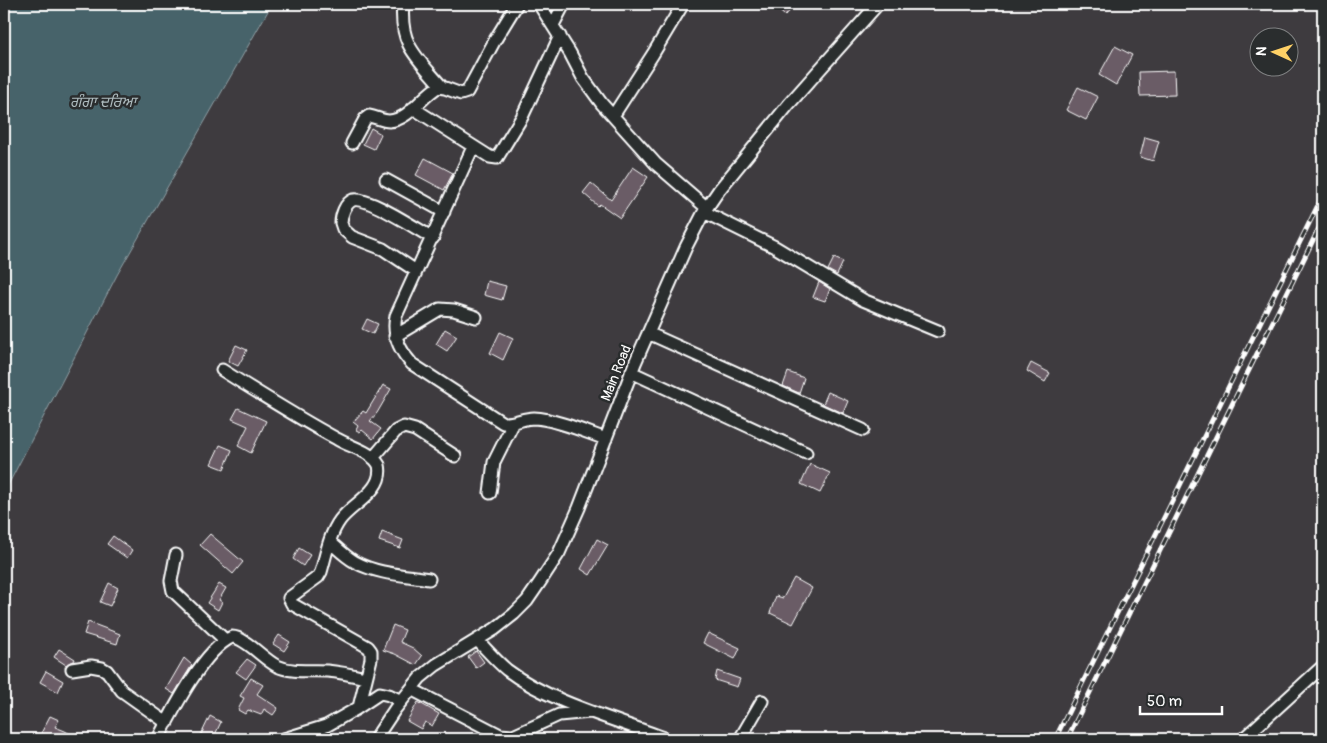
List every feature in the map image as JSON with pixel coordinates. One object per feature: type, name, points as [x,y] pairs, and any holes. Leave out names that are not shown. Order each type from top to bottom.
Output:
[{"type":"street","points":[[403,4],[405,39],[408,46],[442,87],[458,94],[467,92],[517,4]]},
{"type":"street","points":[[539,4],[591,90],[656,164],[706,210],[775,247],[863,300],[938,331]]},
{"type":"street","points":[[553,25],[564,4]]},
{"type":"street","points":[[613,116],[683,4]]},
{"type":"street","name":"Main Road","points":[[375,739],[401,701],[420,678],[436,665],[508,619],[527,600],[559,554],[648,333],[686,247],[706,210],[719,190],[789,104],[878,4]]},
{"type":"street","points":[[412,108],[473,147],[493,158],[499,156],[522,117],[560,36]]},
{"type":"street","points":[[352,143],[367,117],[373,116],[383,120],[394,120],[433,90],[442,87]]},
{"type":"street","points":[[473,147],[396,316],[395,336],[402,352],[412,364],[498,421],[508,424],[524,419],[539,419],[606,439]]},
{"type":"street","points":[[386,180],[444,212]]},
{"type":"street","points":[[416,272],[383,249],[347,234],[341,224],[343,213],[350,201],[364,202],[395,216],[432,238]]},
{"type":"street","points":[[395,336],[440,310],[454,310],[476,316]]},
{"type":"street","points":[[648,333],[863,430]]},
{"type":"street","points":[[222,370],[373,458],[380,468],[368,495],[339,521],[318,577],[290,596],[289,600],[368,647],[371,659],[359,707]]},
{"type":"street","points":[[632,372],[806,453]]},
{"type":"street","points":[[490,493],[494,462],[514,422]]},
{"type":"street","points":[[373,458],[396,431],[404,427],[415,430],[455,456]]},
{"type":"street","points":[[330,542],[353,561],[363,566],[429,579]]},
{"type":"street","points":[[176,555],[171,581],[172,591],[225,640]]},
{"type":"street","points":[[158,739],[198,670],[225,640],[232,637],[238,637],[265,659],[287,669],[328,671],[366,678]]},
{"type":"street","points":[[477,640],[499,663],[524,681],[592,712],[667,739]]},
{"type":"street","points":[[72,669],[91,666],[102,668],[107,671],[122,691],[167,723]]},
{"type":"street","points":[[1243,739],[1321,670]]},
{"type":"street","points":[[411,689],[500,735],[506,736],[513,736],[559,715],[592,712]]},
{"type":"street","points":[[284,739],[326,726],[380,693],[401,701]]},
{"type":"street","points":[[740,739],[762,701]]},
{"type":"water","name":"ਗੰਗਾ ਦਰਿਆ","points":[[4,4],[272,4],[117,275],[4,493]]},
{"type":"building","points":[[772,4],[796,4],[785,16]]},
{"type":"building","points":[[1115,46],[1132,55],[1116,85],[1099,75]]},
{"type":"building","points":[[1174,71],[1175,95],[1140,96],[1139,72]]},
{"type":"building","points":[[1078,87],[1098,97],[1086,120],[1066,110]]},
{"type":"building","points":[[371,128],[381,134],[374,149],[363,144]]},
{"type":"building","points":[[1145,137],[1159,141],[1153,161],[1140,157]]},
{"type":"building","points":[[425,158],[453,173],[444,190],[416,175]]},
{"type":"building","points":[[633,167],[648,177],[620,218],[600,204],[598,206],[583,193],[591,183],[611,200]]},
{"type":"building","points":[[834,258],[843,262],[837,275],[828,270]]},
{"type":"building","points":[[487,281],[506,286],[502,300],[484,295]]},
{"type":"building","points":[[819,282],[830,289],[825,301],[813,297]]},
{"type":"building","points":[[367,319],[378,324],[373,334],[362,329]]},
{"type":"building","points":[[445,329],[457,336],[447,351],[436,344]]},
{"type":"building","points":[[500,332],[513,338],[503,360],[490,353]]},
{"type":"building","points":[[236,345],[247,350],[238,366],[228,361]]},
{"type":"building","points":[[1031,363],[1050,373],[1045,382],[1027,371]]},
{"type":"building","points":[[788,372],[804,378],[799,393],[783,386]]},
{"type":"building","points":[[383,385],[391,389],[370,421],[381,429],[373,439],[362,430],[360,432],[356,430],[358,426],[353,422],[363,411],[366,413]]},
{"type":"building","points":[[828,392],[848,401],[843,413],[823,404]]},
{"type":"building","points":[[238,408],[266,421],[251,453],[238,446],[248,426],[232,419]]},
{"type":"building","points":[[220,445],[232,450],[224,469],[211,464]]},
{"type":"building","points":[[810,464],[830,473],[820,493],[801,484]]},
{"type":"building","points":[[382,532],[403,540],[400,548],[379,541]]},
{"type":"building","points":[[210,534],[243,562],[233,574],[200,545]]},
{"type":"building","points":[[113,536],[132,550],[127,558],[107,544]]},
{"type":"building","points":[[597,539],[608,545],[590,575],[581,569]]},
{"type":"building","points":[[299,548],[310,555],[303,566],[293,559]]},
{"type":"building","points":[[794,578],[812,588],[793,624],[770,613],[776,596],[783,598]]},
{"type":"building","points":[[109,583],[118,588],[110,606],[100,602]]},
{"type":"building","points":[[219,584],[226,588],[219,600],[222,602],[218,610],[207,603]]},
{"type":"building","points":[[88,622],[120,634],[117,644],[84,634]]},
{"type":"building","points":[[393,625],[405,630],[400,642],[413,648],[422,656],[416,665],[383,650]]},
{"type":"building","points":[[708,633],[740,648],[735,659],[703,643]]},
{"type":"building","points":[[279,635],[290,642],[284,651],[273,644]]},
{"type":"building","points":[[59,649],[75,659],[74,661],[66,665],[54,657]]},
{"type":"building","points":[[476,651],[484,662],[476,668],[468,657]]},
{"type":"building","points":[[184,658],[192,665],[174,694],[166,689]]},
{"type":"building","points":[[247,659],[256,665],[246,679],[236,672]]},
{"type":"building","points":[[46,671],[63,681],[58,692],[40,682]]},
{"type":"building","points":[[717,671],[740,679],[737,687],[715,680]]},
{"type":"building","points":[[251,678],[263,685],[257,694],[278,708],[273,715],[264,709],[261,715],[248,710],[245,714],[238,710],[244,698],[240,696]]},
{"type":"building","points":[[418,702],[439,714],[432,726],[425,722],[421,729],[407,721]]},
{"type":"building","points":[[50,716],[59,720],[55,727],[79,739],[38,739]]},
{"type":"building","points":[[210,716],[221,722],[213,739],[199,739]]},
{"type":"railway","points":[[1055,739],[1323,195]]},
{"type":"railway","points":[[1067,739],[1323,220]]}]
